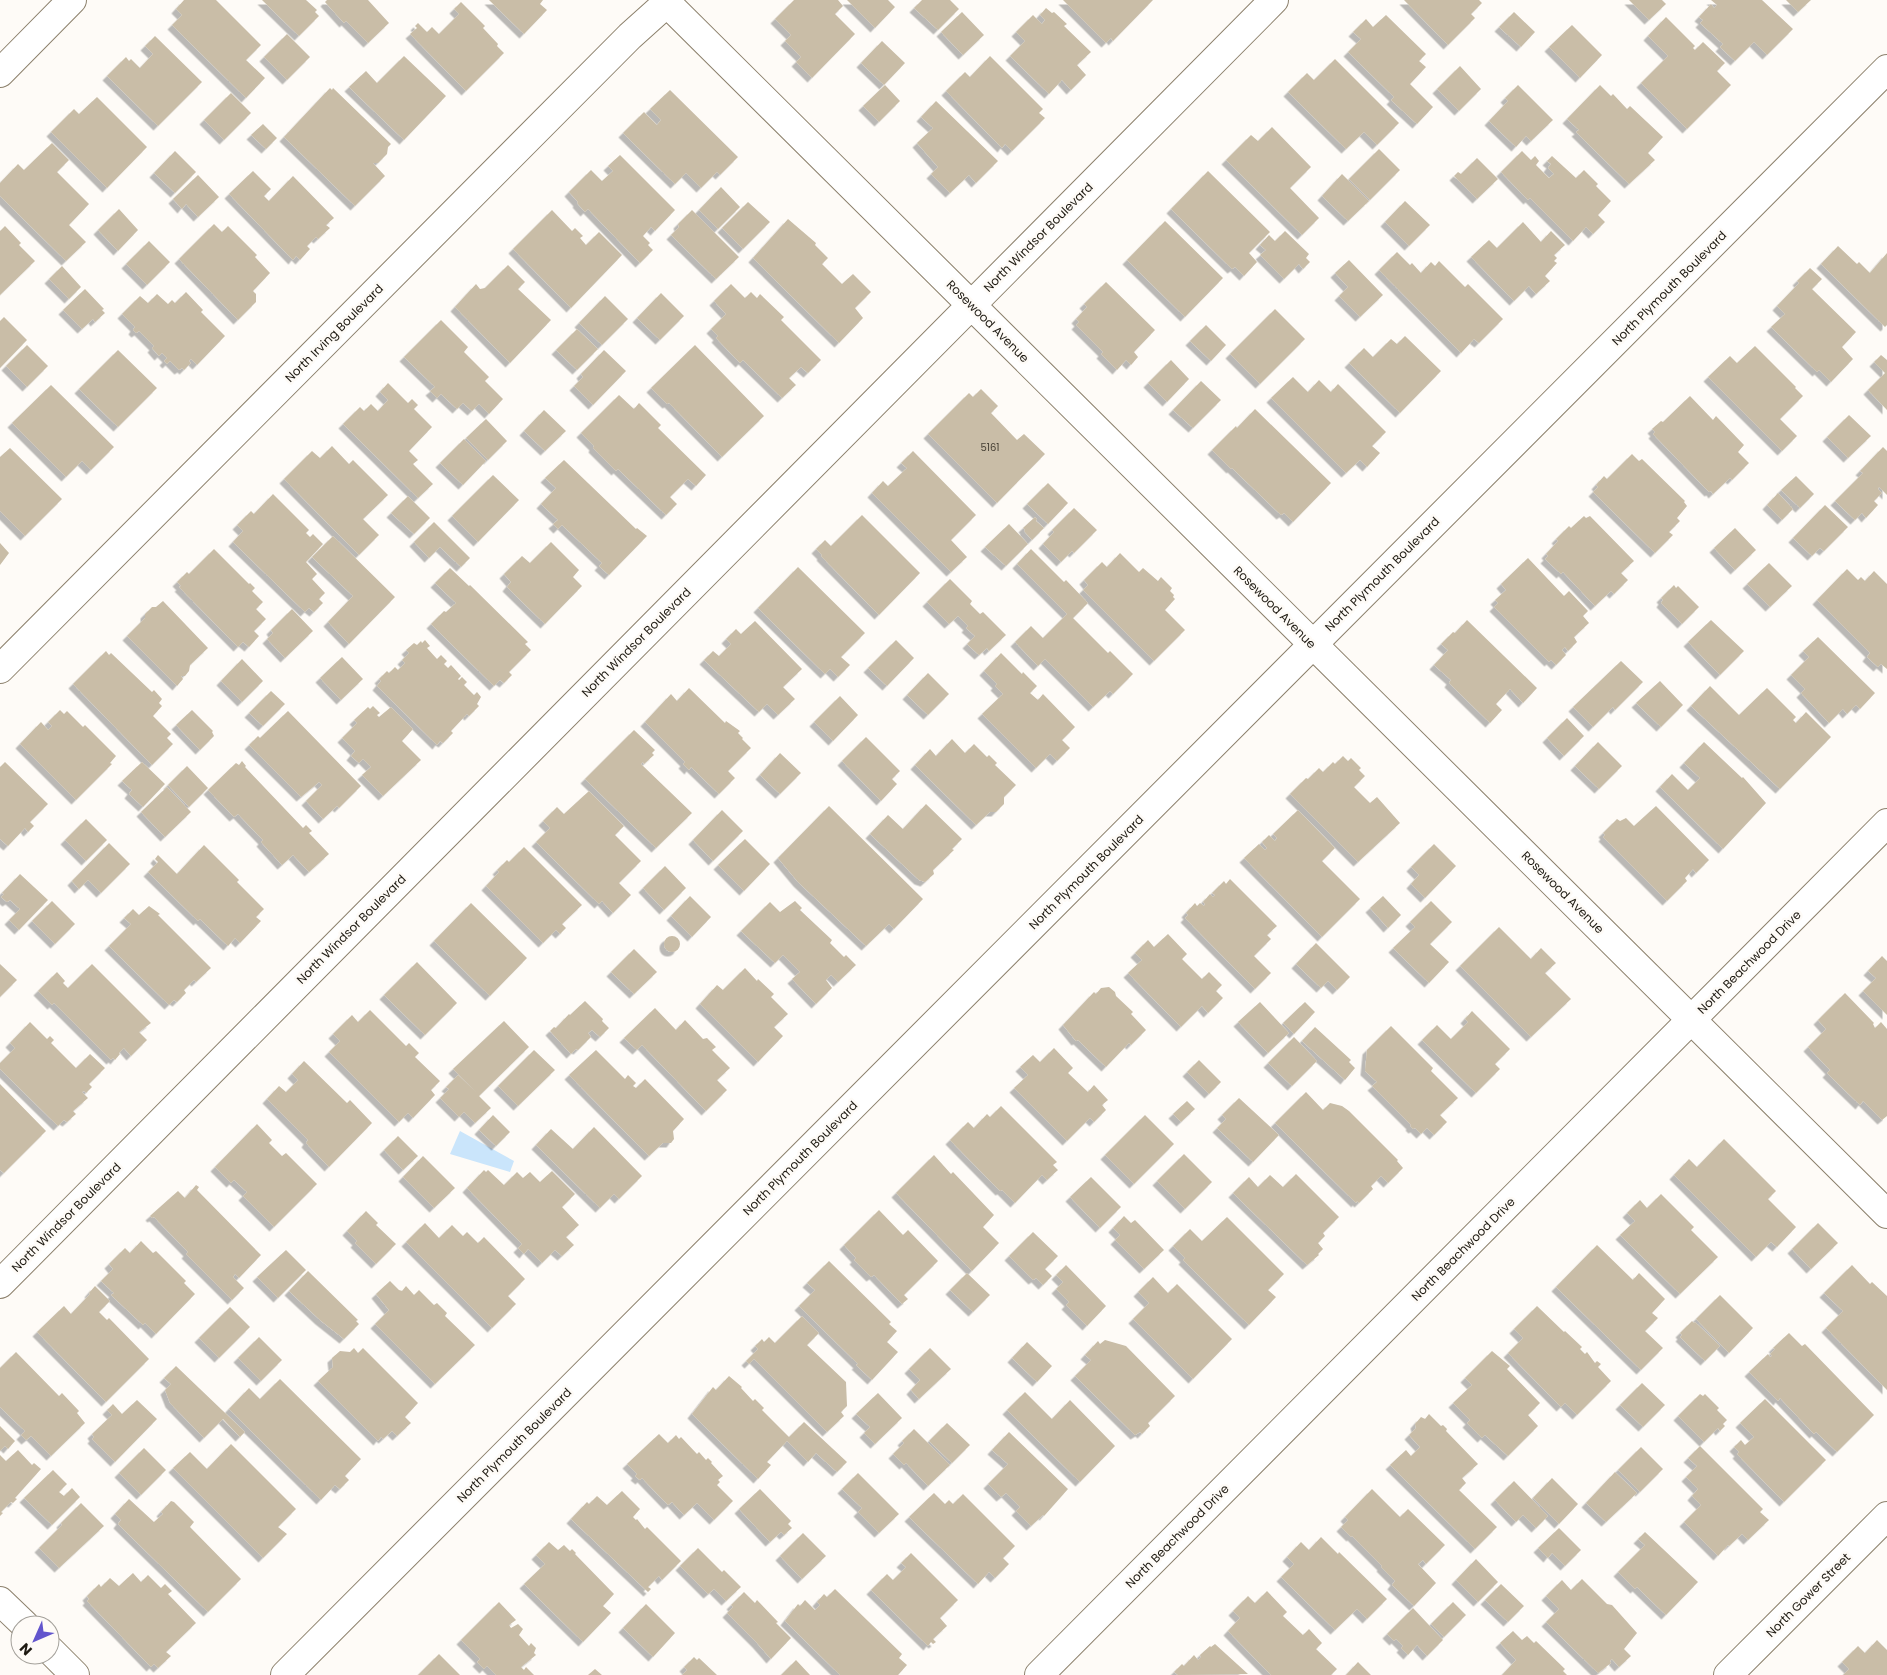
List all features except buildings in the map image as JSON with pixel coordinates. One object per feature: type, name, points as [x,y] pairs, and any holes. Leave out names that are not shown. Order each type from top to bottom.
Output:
[{"type":"street","points":[[0,73],[72,0]]},
{"type":"street","name":"North Windsor Boulevard","points":[[0,1284],[1274,0]]},
{"type":"street","name":"Rosewood Avenue","points":[[667,1],[1887,1214]]},
{"type":"street","name":"North Irving Boulevard","points":[[0,669],[667,1]]},
{"type":"street","name":"North Plymouth Boulevard","points":[[285,1675],[1887,69]]},
{"type":"street","name":"North Beachwood Drive","points":[[1039,1675],[1887,823]]},
{"type":"street","name":"North Gower Street","points":[[1728,1675],[1887,1516]]},
{"type":"street","points":[[0,1600],[15,1615]]},
{"type":"street","points":[[60,1660],[75,1675]]},
{"type":"water","points":[[460,1131],[514,1161],[510,1172],[450,1154]]}]
